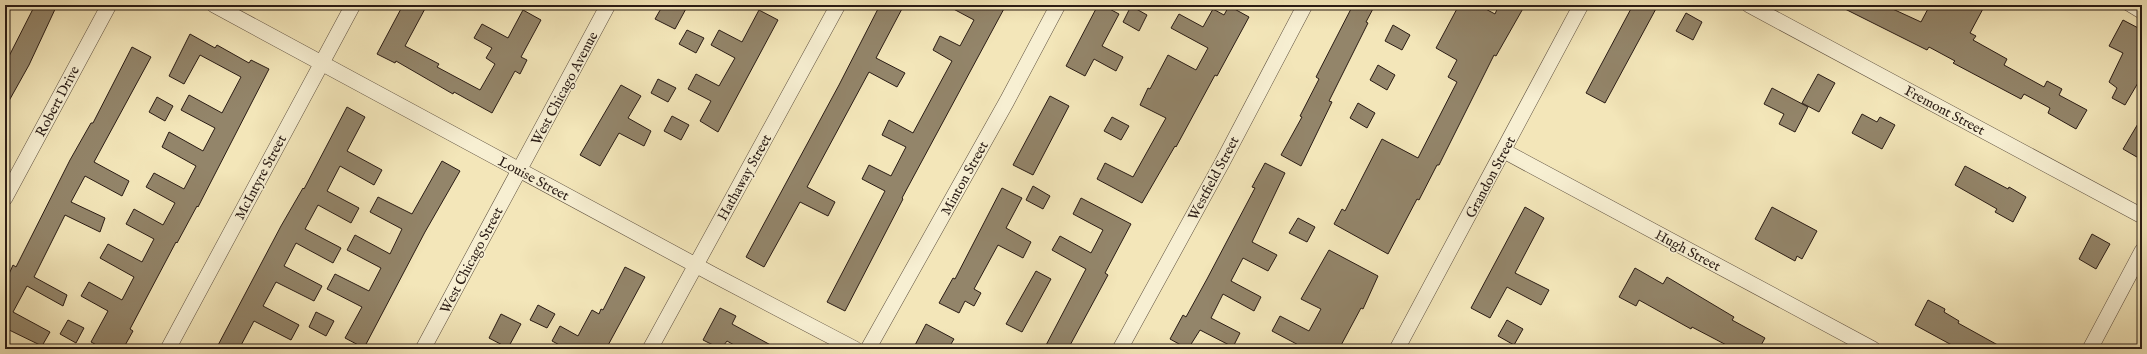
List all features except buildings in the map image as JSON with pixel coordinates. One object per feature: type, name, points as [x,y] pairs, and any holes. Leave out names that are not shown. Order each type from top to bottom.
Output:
[{"type":"street","name":"Robert Drive","points":[[5,198],[109,5]]},
{"type":"street","name":"Louise Street","points":[[214,5],[322,62],[519,171],[855,349]]},
{"type":"street","name":"McIntyre Street","points":[[168,349],[353,5]]},
{"type":"street","name":"West Chicago Avenue","points":[[519,171],[608,5]]},
{"type":"street","name":"Hathaway Street","points":[[650,349],[838,5]]},
{"type":"street","name":"Minton Street","points":[[868,349],[1007,101],[1058,5]]},
{"type":"street","name":"Westfield Street","points":[[1120,349],[1218,170],[1305,5]]},
{"type":"street","name":"Grandon Street","points":[[1397,349],[1581,5]]},
{"type":"street","name":"Fremont Street","points":[[1749,5],[2142,216]]},
{"type":"street","name":"Hugh Street","points":[[1504,151],[1873,349]]},
{"type":"street","name":"West Chicago Street","points":[[423,349],[519,171]]},
{"type":"street","points":[[2090,349],[2142,251]]},
{"type":"lane","points":[[2124,5],[2142,16]]}]
